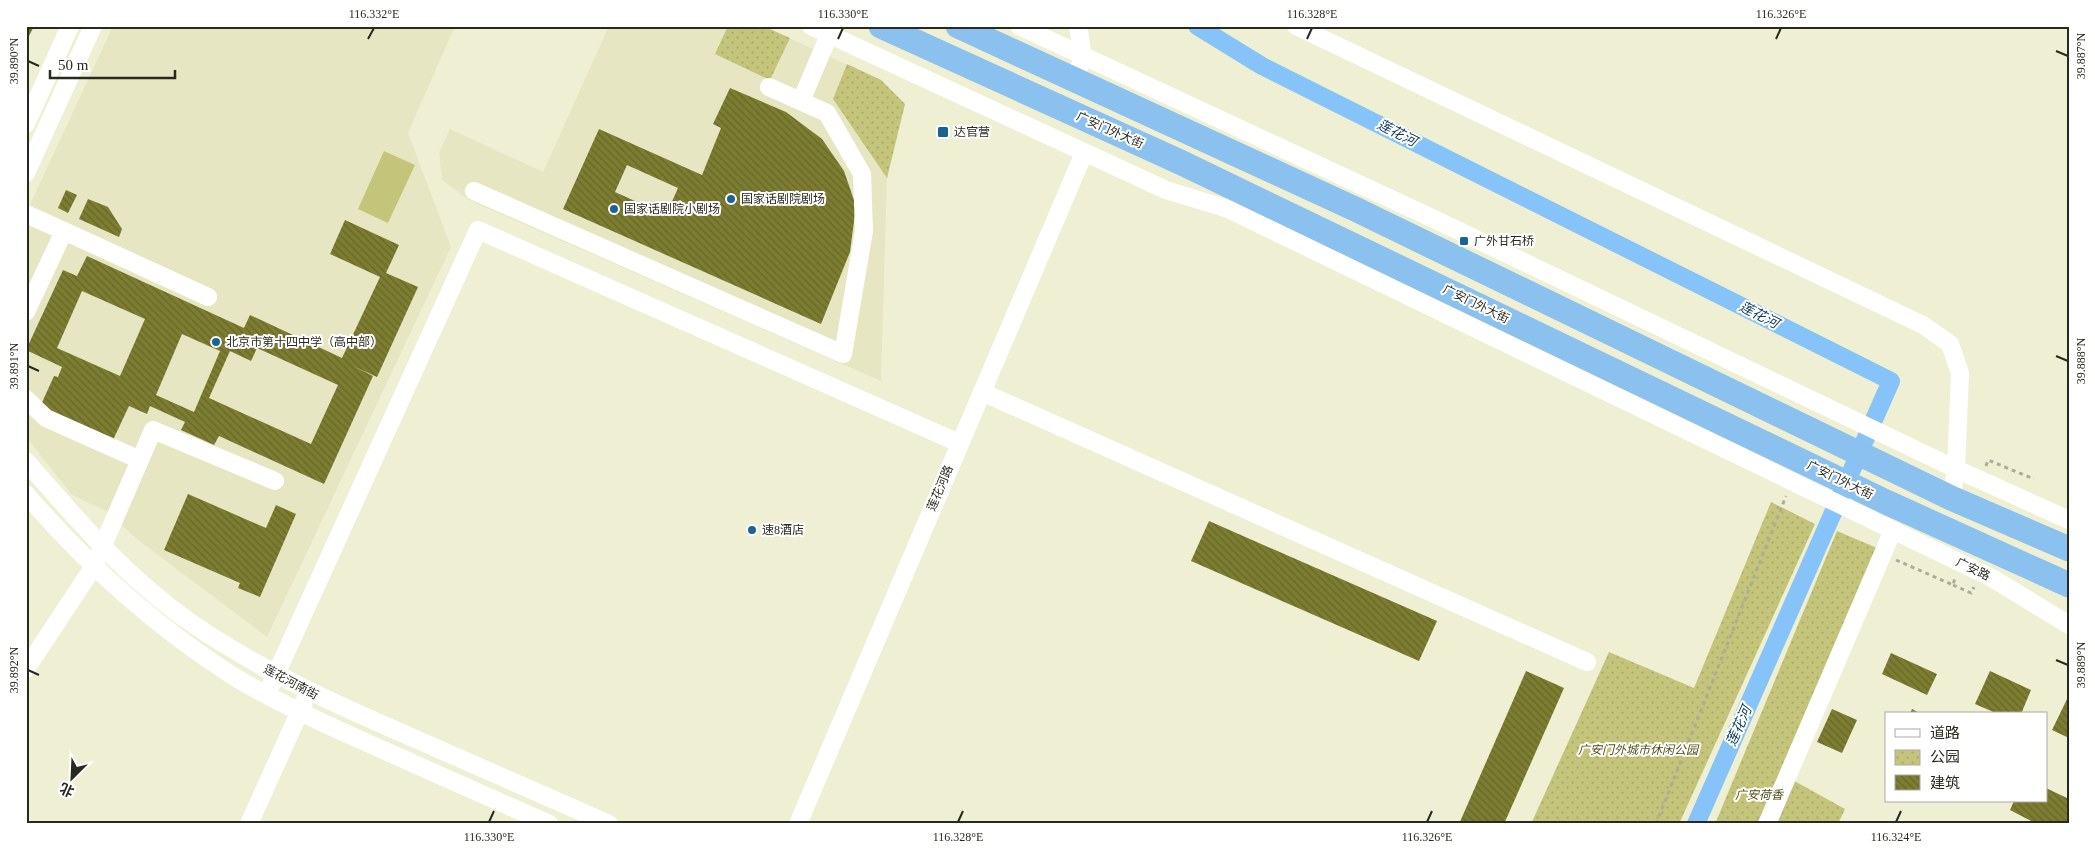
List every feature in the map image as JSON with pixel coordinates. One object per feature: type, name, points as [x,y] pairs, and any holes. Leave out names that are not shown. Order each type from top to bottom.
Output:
[{"type":"highway","name":"广安门外大街","points":[[881,26],[1180,162],[1879,511],[1986,549],[2069,585]]},
{"type":"highway","points":[[958,26],[1424,242],[1832,442],[1951,498],[2069,548]]},
{"type":"street","points":[[26,124],[70,26]]},
{"type":"street","points":[[26,173],[93,26]]},
{"type":"street","name":"广安门外大街","points":[[811,26],[1166,190],[1228,209],[1792,481],[1815,480]]},
{"type":"street","points":[[1019,26],[1434,219],[1918,451],[2069,520]]},
{"type":"street","points":[[1073,80],[1083,57],[1078,26]]},
{"type":"street","points":[[1296,26],[1923,325],[1950,344],[1960,373],[1956,469],[1951,498]]},
{"type":"street","points":[[800,101],[829,35]]},
{"type":"street","points":[[474,190],[843,354],[864,231],[862,174],[827,113],[769,86]]},
{"type":"street","name":"莲花河路","points":[[798,824],[1084,153]]},
{"type":"street","points":[[26,214],[208,297]]},
{"type":"street","points":[[267,694],[478,230],[959,443]]},
{"type":"street","points":[[26,312],[64,231]]},
{"type":"street","points":[[982,392],[1587,662]]},
{"type":"street","points":[[26,399],[46,418],[140,460]]},
{"type":"street","points":[[26,669],[94,566],[153,430],[275,481]]},
{"type":"street","name":"莲花河南街","points":[[26,460],[102,548],[149,590],[189,621],[230,649],[309,692],[609,824]]},
{"type":"street","name":"莲花河南街","points":[[26,494],[55,528],[126,597],[199,652],[299,712],[549,824]]},
{"type":"street","name":"广安路","points":[[1879,511],[1892,530],[1992,578],[2069,625]]},
{"type":"street","points":[[1767,824],[1892,530]]},
{"type":"street","points":[[1986,549],[1992,578]]},
{"type":"street","points":[[2038,607],[2069,610]]},
{"type":"street","points":[[249,824],[309,692]]},
{"type":"path","points":[[1992,471],[1985,468],[1988,460],[2034,480]]},
{"type":"path","points":[[1656,824],[1792,481]]},
{"type":"path","points":[[1952,585],[1971,593],[1974,586],[1968,584]]},
{"type":"shaded area","name":"北京市第十四中学（高中部）","points":[[113,26],[455,26],[408,133],[451,247],[267,637],[138,540],[106,511],[72,495],[26,437],[26,213]]},
{"type":"shaded area","points":[[609,26],[763,26],[881,80],[905,104],[887,178],[881,381],[469,200],[442,180],[439,152],[450,129],[543,172]]},
{"type":"green space","points":[[728,26],[763,26],[790,38],[770,80],[715,54]]},
{"type":"green space","points":[[847,64],[881,80],[905,104],[887,178],[833,99]]},
{"type":"green space","points":[[384,151],[415,165],[388,223],[358,209]]},
{"type":"green space","name":"广安门外城市休闲公园","points":[[1771,502],[1815,524],[1679,824],[1531,824],[1609,652],[1694,688]]},
{"type":"green space","name":"广安荷香","points":[[1837,531],[1877,548],[1780,773],[1845,809],[1838,824],[1715,824]]},
{"type":"building","points":[[26,26],[34,26],[26,42]]},
{"type":"building","points":[[730,88],[786,112],[822,139],[844,171],[856,206],[850,252],[821,324],[563,209],[599,129],[702,175],[721,128],[713,124]],"holes":[[[627,165],[678,188],[666,215],[615,192]]]},
{"type":"building","points":[[66,190],[77,195],[68,213],[58,208]]},
{"type":"building","points":[[88,199],[108,207],[122,229],[119,237],[79,219]]},
{"type":"building","points":[[345,220],[399,245],[386,273],[418,287],[377,377],[353,366],[373,376],[324,484],[219,436],[214,445],[181,430],[185,422],[150,406],[147,414],[129,406],[113,440],[40,407],[54,376],[58,377],[62,367],[26,350],[63,270],[77,276],[87,256],[244,328],[250,315],[342,358],[380,277],[330,254]],"holes":[[[82,291],[145,319],[120,376],[57,348]],[[182,334],[220,351],[194,412],[156,395]],[[257,348],[338,385],[311,444],[209,398],[230,351],[251,361]]]},
{"type":"building","points":[[188,494],[266,528],[276,505],[296,514],[260,597],[238,588],[240,583],[164,550]]},
{"type":"building","points":[[1209,521],[1437,621],[1419,661],[1191,561]]},
{"type":"building","points":[[1891,653],[1937,674],[1927,695],[1882,674]]},
{"type":"building","points":[[1526,671],[1564,688],[1504,824],[1459,824]]},
{"type":"building","points":[[1990,671],[2031,690],[2022,712],[1993,712],[1975,704]]},
{"type":"building","points":[[2069,695],[2069,738],[2052,730]]},
{"type":"building","points":[[1832,709],[1857,720],[1842,753],[1817,742]]},
{"type":"building","points":[[2048,789],[2069,799],[2069,824],[2037,824],[2010,810],[2014,802],[2048,802]]},
{"type":"waterway","name":"莲花河","points":[[1197,26],[1262,66],[1891,381],[1696,824]]},
{"type":"place","name":"达官营","points":[[943,132]]},
{"type":"place","name":"国家话剧院剧场","points":[[731,199]]},
{"type":"place","name":"国家话剧院小剧场","points":[[614,209]]},
{"type":"place","name":"广外甘石桥","points":[[1464,241]]},
{"type":"place","name":"北京市第十四中学（高中部）","points":[[216,342]]},
{"type":"place","name":"速8酒店","points":[[752,530]]}]
